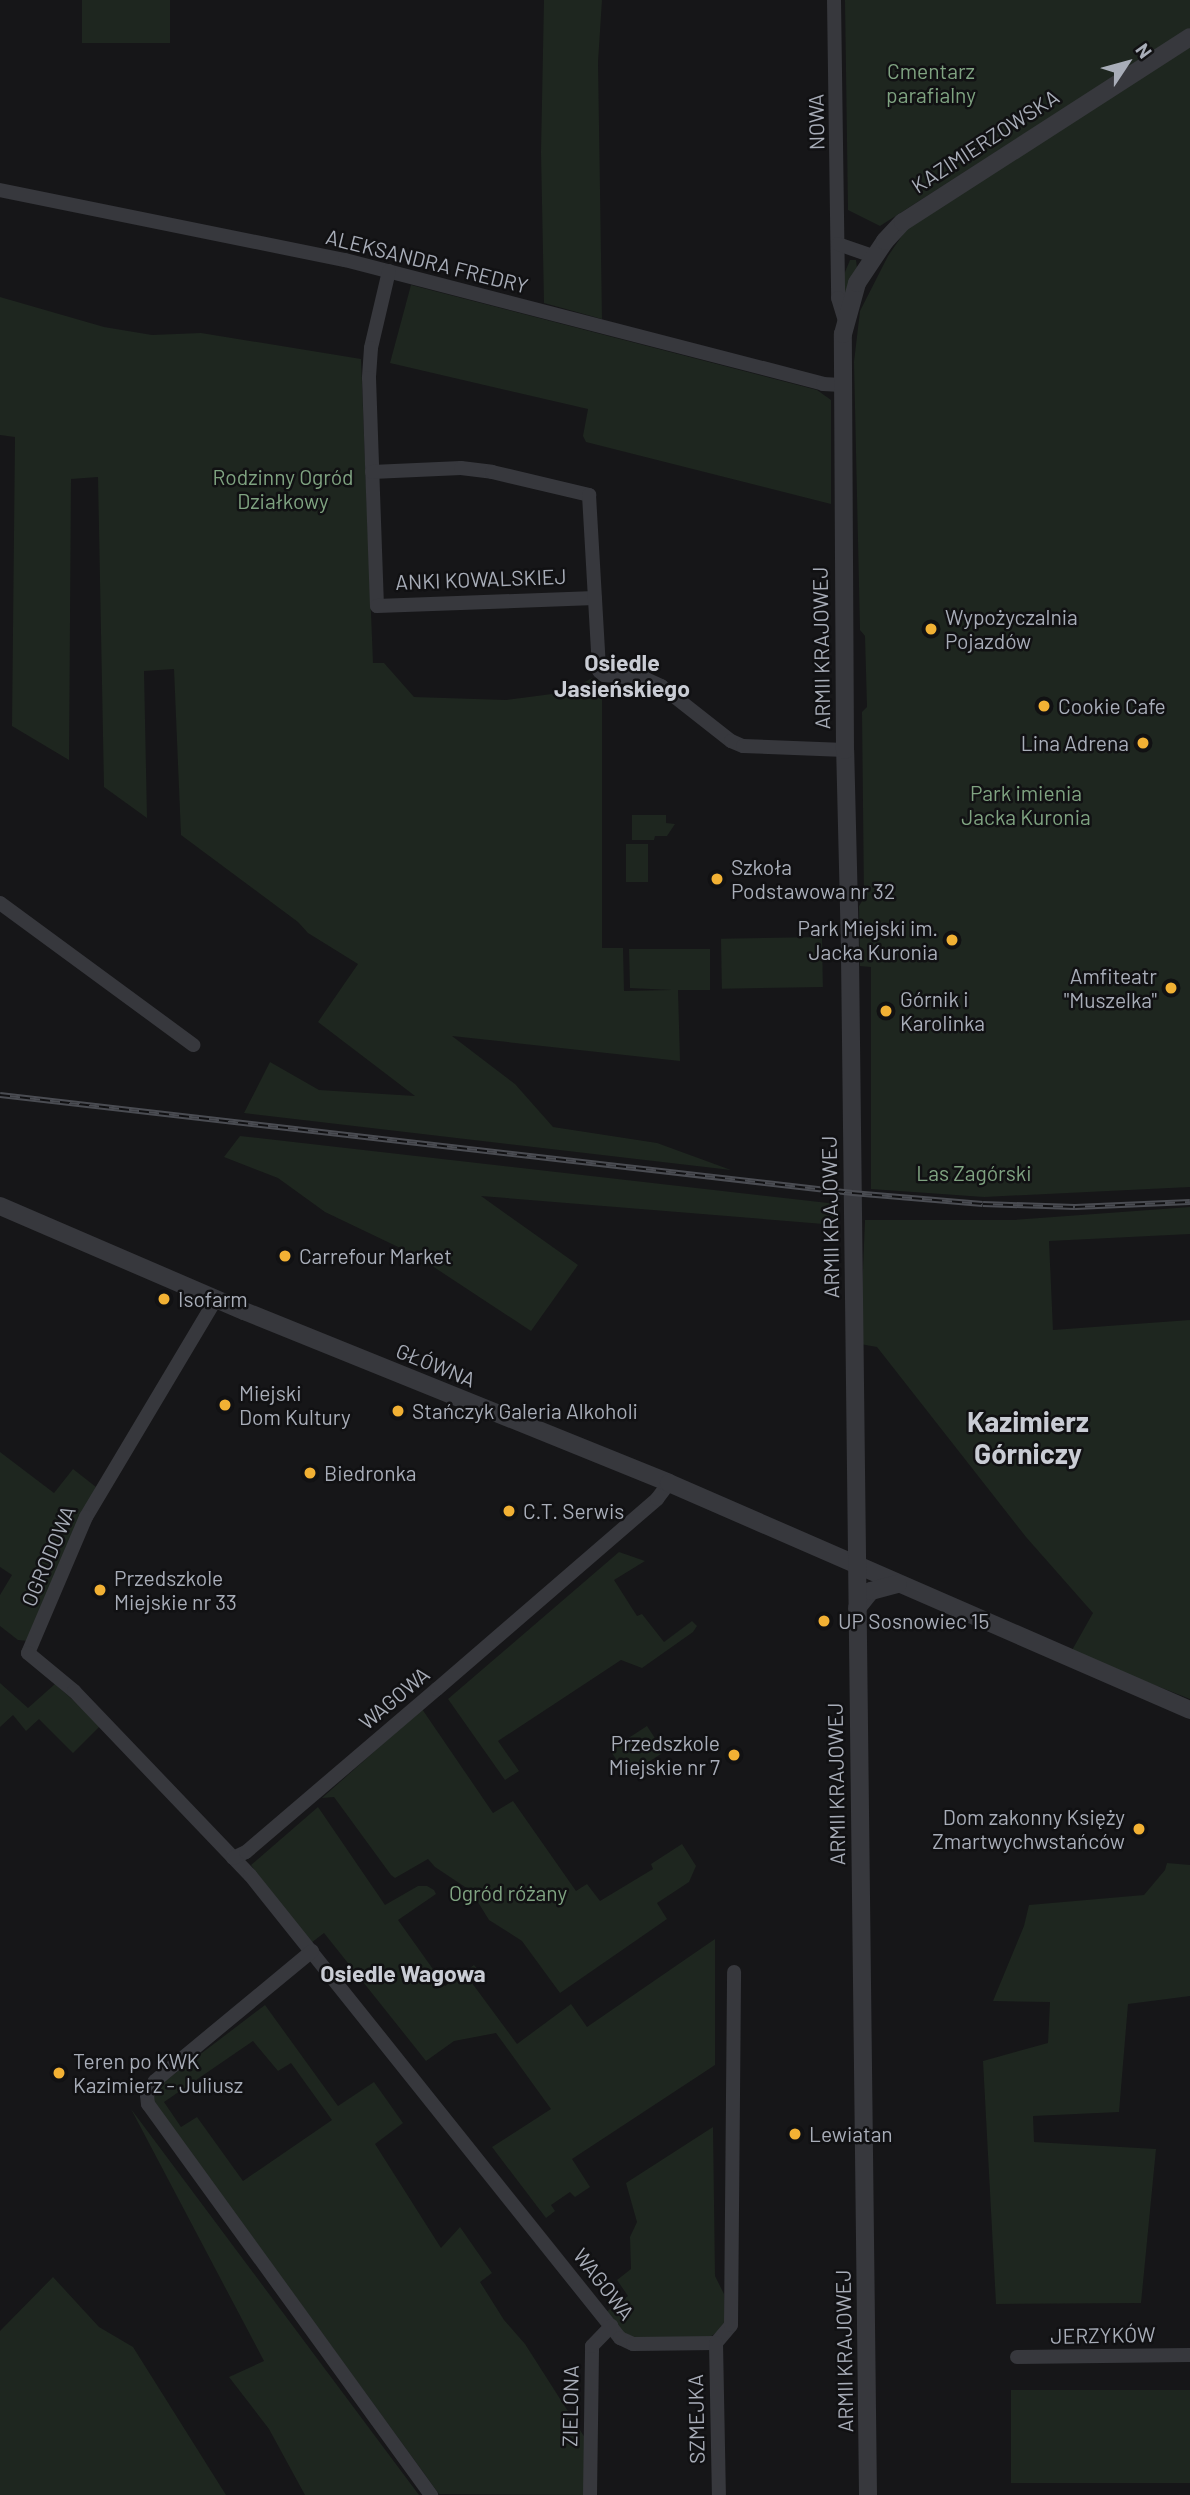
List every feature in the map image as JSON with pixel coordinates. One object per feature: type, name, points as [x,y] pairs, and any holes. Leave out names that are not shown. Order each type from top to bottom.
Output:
[{"type":"street","name":"NOWA","points":[[834,0],[838,298],[845,321]]},
{"type":"street","name":"KAZIMIERZOWSKA","points":[[845,321],[858,283],[873,256],[903,222],[1190,37]]},
{"type":"street","name":"ALEKSANDRA FREDRY","points":[[0,190],[389,271],[823,384],[841,385]]},
{"type":"street","points":[[838,244],[873,256]]},
{"type":"street","name":"ANKI KOWALSKIEJ","points":[[389,271],[371,348],[377,606],[595,598]]},
{"type":"street","name":"ARMII KRAJOWEJ","points":[[845,321],[841,385],[868,2495]]},
{"type":"street","name":"ANKI KOWALSKIEJ","points":[[372,472],[461,468],[492,472],[589,495],[597,664],[604,675],[646,678],[661,686],[731,741],[743,746],[845,750]]},
{"type":"street","points":[[0,903],[192,1045]]},
{"type":"street","name":"GŁÓWNA","points":[[0,1206],[216,1299],[669,1483],[1190,1710]]},
{"type":"street","name":"OGRODOWA","points":[[216,1299],[86,1517],[27,1653],[74,1691],[233,1858]]},
{"type":"street","name":"WAGOWA","points":[[669,1483],[657,1499],[437,1689],[246,1852],[233,1858],[312,1951],[620,2338],[633,2344],[716,2343]]},
{"type":"street","points":[[857,1608],[871,1591],[898,1584]]},
{"type":"street","points":[[312,1951],[155,2081],[147,2095],[148,2104],[431,2495]]},
{"type":"street","points":[[716,2343],[731,2325],[734,1972]]},
{"type":"street","name":"ZIELONA","points":[[590,2495],[592,2353],[594,2342],[611,2326]]},
{"type":"street","name":"SZMEJKA","points":[[716,2343],[719,2495]]},
{"type":"street","name":"JERZYKÓW","points":[[1017,2357],[1190,2355]]},
{"type":"green space","points":[[82,0],[170,0],[170,43],[82,43]]},
{"type":"green space","points":[[544,0],[602,0],[598,62],[602,319],[544,303],[541,152]]},
{"type":"green space","name":"Cmentarz parafialny","points":[[845,0],[1190,0],[1190,28],[880,226],[848,210]]},
{"type":"green space","points":[[1190,47],[1190,1187],[984,1197],[871,1189],[871,967],[860,966],[859,906],[864,898],[862,712],[867,707],[865,636],[860,630],[854,362],[860,311],[888,256],[908,227]]},
{"type":"green space","points":[[850,260],[856,260],[857,268],[845,294],[843,277]]},
{"type":"green space","points":[[411,285],[817,390],[831,400],[831,504],[586,442],[583,436],[588,409],[390,363]]},
{"type":"green space","name":"Rodzinny Ogród Działkowy","points":[[0,297],[104,327],[152,335],[201,333],[361,359],[373,663],[384,663],[414,697],[506,700],[567,692],[592,678],[602,684],[602,948],[623,948],[624,991],[672,990],[630,988],[629,949],[710,949],[710,990],[678,990],[680,1061],[452,1036],[515,1084],[553,1127],[657,1143],[731,1170],[244,1113],[270,1062],[319,1090],[415,1096],[318,1022],[358,964],[308,933],[298,922],[181,835],[174,669],[144,671],[147,818],[104,787],[98,477],[71,479],[69,760],[12,726],[15,437],[0,435]]},
{"type":"green space","points":[[632,815],[666,815],[666,823],[675,824],[667,836],[655,836],[654,840],[632,840]]},
{"type":"green space","points":[[626,844],[648,844],[648,882],[626,882]]},
{"type":"green space","points":[[822,937],[823,987],[722,989],[721,939]]},
{"type":"green space","points":[[240,1136],[837,1204],[836,1225],[481,1196],[578,1265],[531,1331],[417,1256],[325,1212],[278,1178],[224,1157]]},
{"type":"green space","points":[[1190,1207],[1190,1234],[1049,1241],[1053,1330],[1190,1320],[1190,1699],[1071,1652],[1093,1613],[1026,1537],[877,1347],[860,1344],[865,1220],[1014,1220]]},
{"type":"green space","points":[[0,1452],[54,1493],[73,1469],[96,1487],[28,1641],[18,1640],[0,1626],[0,1595],[12,1575],[0,1567]]},
{"type":"green space","points":[[619,1552],[645,1561],[614,1580],[637,1616],[642,1614],[664,1642],[692,1621],[697,1626],[693,1632],[642,1668],[621,1660],[498,1741],[519,1771],[505,1780],[448,1699]]},
{"type":"green space","points":[[0,1683],[28,1708],[55,1684],[101,1725],[73,1753],[39,1719],[26,1731],[13,1715],[0,1727]]},
{"type":"green space","name":"Ogród różany","points":[[422,1709],[493,1813],[513,1801],[576,1891],[587,1884],[600,1901],[653,1869],[651,1864],[682,1844],[696,1866],[689,1882],[657,1903],[667,1919],[560,1993],[522,1941],[489,1920],[471,1891],[435,1867],[428,1859],[395,1878],[391,1875],[334,1797],[322,1798]]},
{"type":"green space","points":[[647,1726],[664,1752],[627,1776],[610,1750]]},
{"type":"green space","points":[[318,1807],[385,1905],[418,1886],[427,1886],[434,1890],[436,1894],[398,1920],[445,1986],[474,1965],[479,1971],[469,1979],[517,2044],[571,2004],[587,2027],[715,1939],[715,2065],[572,2159],[590,2187],[575,2197],[570,2192],[551,2205],[555,2211],[546,2218],[492,2147],[551,2109],[496,2033],[454,2041],[426,2061],[324,1933],[311,1943],[251,1865]]},
{"type":"green space","points":[[1167,1863],[1190,1865],[1190,1996],[1128,2004],[1119,2112],[1033,2116],[1034,2142],[1156,2149],[1141,2303],[996,2304],[983,2061],[1048,2043],[1050,2002],[993,2001],[1024,1926],[1029,1905],[1144,1895],[1165,1870]]},
{"type":"green space","points":[[265,2005],[338,2106],[374,2082],[403,2123],[375,2144],[441,2248],[460,2227],[492,2273],[480,2282],[504,2320],[525,2344],[587,2441],[586,2495],[439,2494],[148,2094]],"holes":[[[253,2041],[278,2071],[291,2063],[332,2120],[243,2181],[197,2117],[181,2127],[164,2102]]]},
{"type":"green space","points":[[131,2109],[419,2495],[305,2495],[269,2429],[229,2377],[264,2361]]},
{"type":"green space","points":[[713,2127],[715,2276],[724,2294],[725,2327],[707,2339],[625,2337],[606,2312],[628,2296],[617,2280],[631,2269],[630,2237],[637,2222],[626,2183]]},
{"type":"green space","points":[[53,2277],[99,2327],[133,2347],[226,2495],[0,2495],[0,2331]]},
{"type":"green space","points":[[1011,2390],[1190,2390],[1190,2483],[1011,2483]]},
{"type":"railway","points":[[0,1095],[852,1193],[983,1204],[1075,1207],[1190,1202]]},
{"type":"place","name":"Wypożyczalnia Pojazdów","points":[[931,629]]},
{"type":"place","name":"Cookie Cafe","points":[[1044,706]]},
{"type":"place","name":"Lina Adrena","points":[[1143,743]]},
{"type":"place","name":"Szkoła Podstawowa nr 32","points":[[717,879]]},
{"type":"place","name":"Park Miejski im. Jacka Kuronia","points":[[952,940]]},
{"type":"place","name":"Amfiteatr \"Muszelka\"","points":[[1171,988]]},
{"type":"place","name":"Górnik i Karolinka","points":[[886,1011]]},
{"type":"place","name":"Carrefour Market","points":[[285,1256]]},
{"type":"place","name":"Isofarm","points":[[164,1299]]},
{"type":"place","name":"Miejski Dom Kultury","points":[[225,1405]]},
{"type":"place","name":"Stańczyk Galeria Alkoholi","points":[[398,1411]]},
{"type":"place","name":"Biedronka","points":[[310,1473]]},
{"type":"place","name":"C.T. Serwis","points":[[509,1511]]},
{"type":"place","name":"Przedszkole Miejskie nr 33","points":[[100,1590]]},
{"type":"place","name":"UP Sosnowiec 15","points":[[824,1621]]},
{"type":"place","name":"Przedszkole Miejskie nr 7","points":[[734,1755]]},
{"type":"place","name":"Dom zakonny Księży Zmartwychwstańców","points":[[1139,1829]]},
{"type":"place","name":"Teren po KWK Kazimierz - Juliusz","points":[[59,2073]]},
{"type":"place","name":"Lewiatan","points":[[795,2134]]},
{"type":"district","name":"Osiedle Jasieńskiego","points":[[622,675]]},
{"type":"district","name":"Kazimierz Górniczy","points":[[1028,1437]]},
{"type":"district","name":"Osiedle Wagowa","points":[[403,1973]]},
{"type":"park label","name":"Park imienia Jacka Kuronia","points":[[1026,805]]},
{"type":"park label","name":"Las Zagórski","points":[[974,1173]]}]
